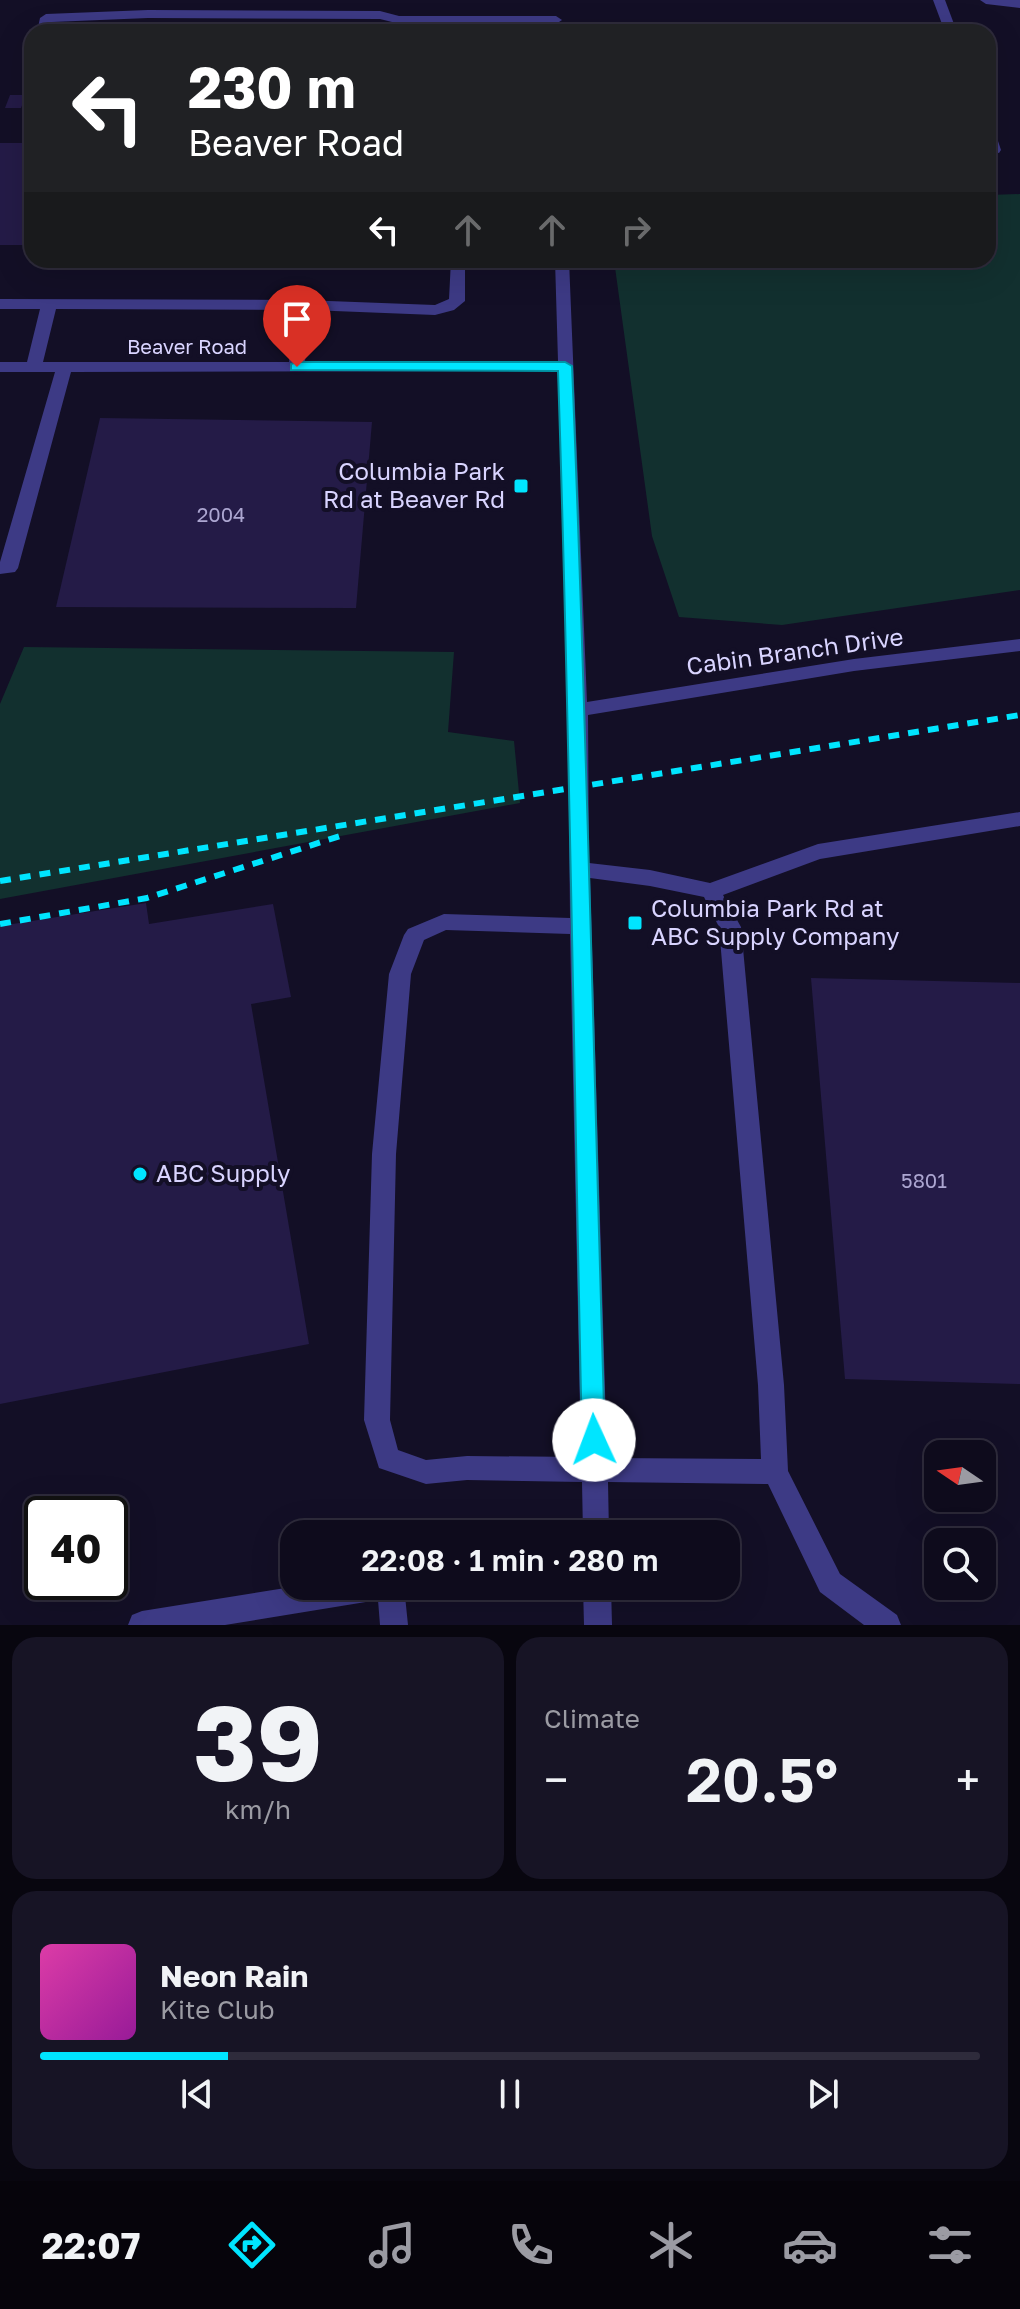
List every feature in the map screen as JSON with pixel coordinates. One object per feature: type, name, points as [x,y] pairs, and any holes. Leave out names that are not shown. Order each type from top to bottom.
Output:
[{"type":"street","points":[[939,0],[948,24]]},
{"type":"street","points":[[986,0],[1020,4]]},
{"type":"street","points":[[45,24],[46,18],[148,14],[380,15],[395,24]]},
{"type":"street","points":[[497,24],[556,21]]},
{"type":"street","points":[[0,304],[302,305],[435,310],[449,307],[457,301],[458,268]]},
{"type":"street","points":[[562,268],[578,710],[580,926],[596,1520]]},
{"type":"street","points":[[34,367],[49,304]]},
{"type":"street","points":[[297,367],[302,305]]},
{"type":"street","name":"Beaver Road","points":[[0,367],[565,366]]},
{"type":"street","points":[[0,568],[9,568],[64,367]]},
{"type":"street","name":"Cabin Branch Drive","points":[[578,710],[854,665],[1020,645]]},
{"type":"street","points":[[579,869],[650,878],[711,891],[818,852],[1020,819]]},
{"type":"street","points":[[711,891],[730,927],[771,1385],[775,1472],[830,1583],[887,1625]]},
{"type":"street","points":[[580,926],[444,922],[415,935],[400,974],[384,1154],[377,1420],[388,1459],[426,1472],[467,1468],[775,1472]]},
{"type":"street","points":[[142,1625],[295,1600]]},
{"type":"street","points":[[391,1600],[394,1625]]},
{"type":"street","points":[[597,1600],[598,1625]]},
{"type":"green space","points":[[1020,194],[1020,590],[782,625],[679,617],[652,536],[615,268],[996,268],[996,195]]},
{"type":"green space","points":[[24,647],[454,652],[448,732],[514,741],[520,803],[0,899],[0,704]]},
{"type":"building","points":[[10,95],[24,95],[21,108],[5,108]]},
{"type":"building","points":[[0,143],[24,143],[24,245],[0,245]]},
{"type":"building","points":[[100,418],[372,422],[356,608],[56,607]]},
{"type":"building","name":"ABC Supply","points":[[146,903],[149,924],[273,904],[291,997],[251,1004],[309,1344],[0,1404],[0,926]]},
{"type":"building","points":[[811,978],[1020,983],[1020,1384],[845,1379]]},
{"type":"railway","points":[[0,881],[1020,715]]},
{"type":"railway","points":[[0,924],[147,898],[340,836]]},
{"type":"place","name":"Columbia Park Rd at Beaver Rd","points":[[521,486]]},
{"type":"place","name":"Columbia Park Rd at ABC Supply Company","points":[[635,923]]},
{"type":"place","name":"ABC Supply","points":[[140,1174]]},
{"type":"route","points":[[297,367],[565,366],[578,710],[579,869],[594,1440]]}]
